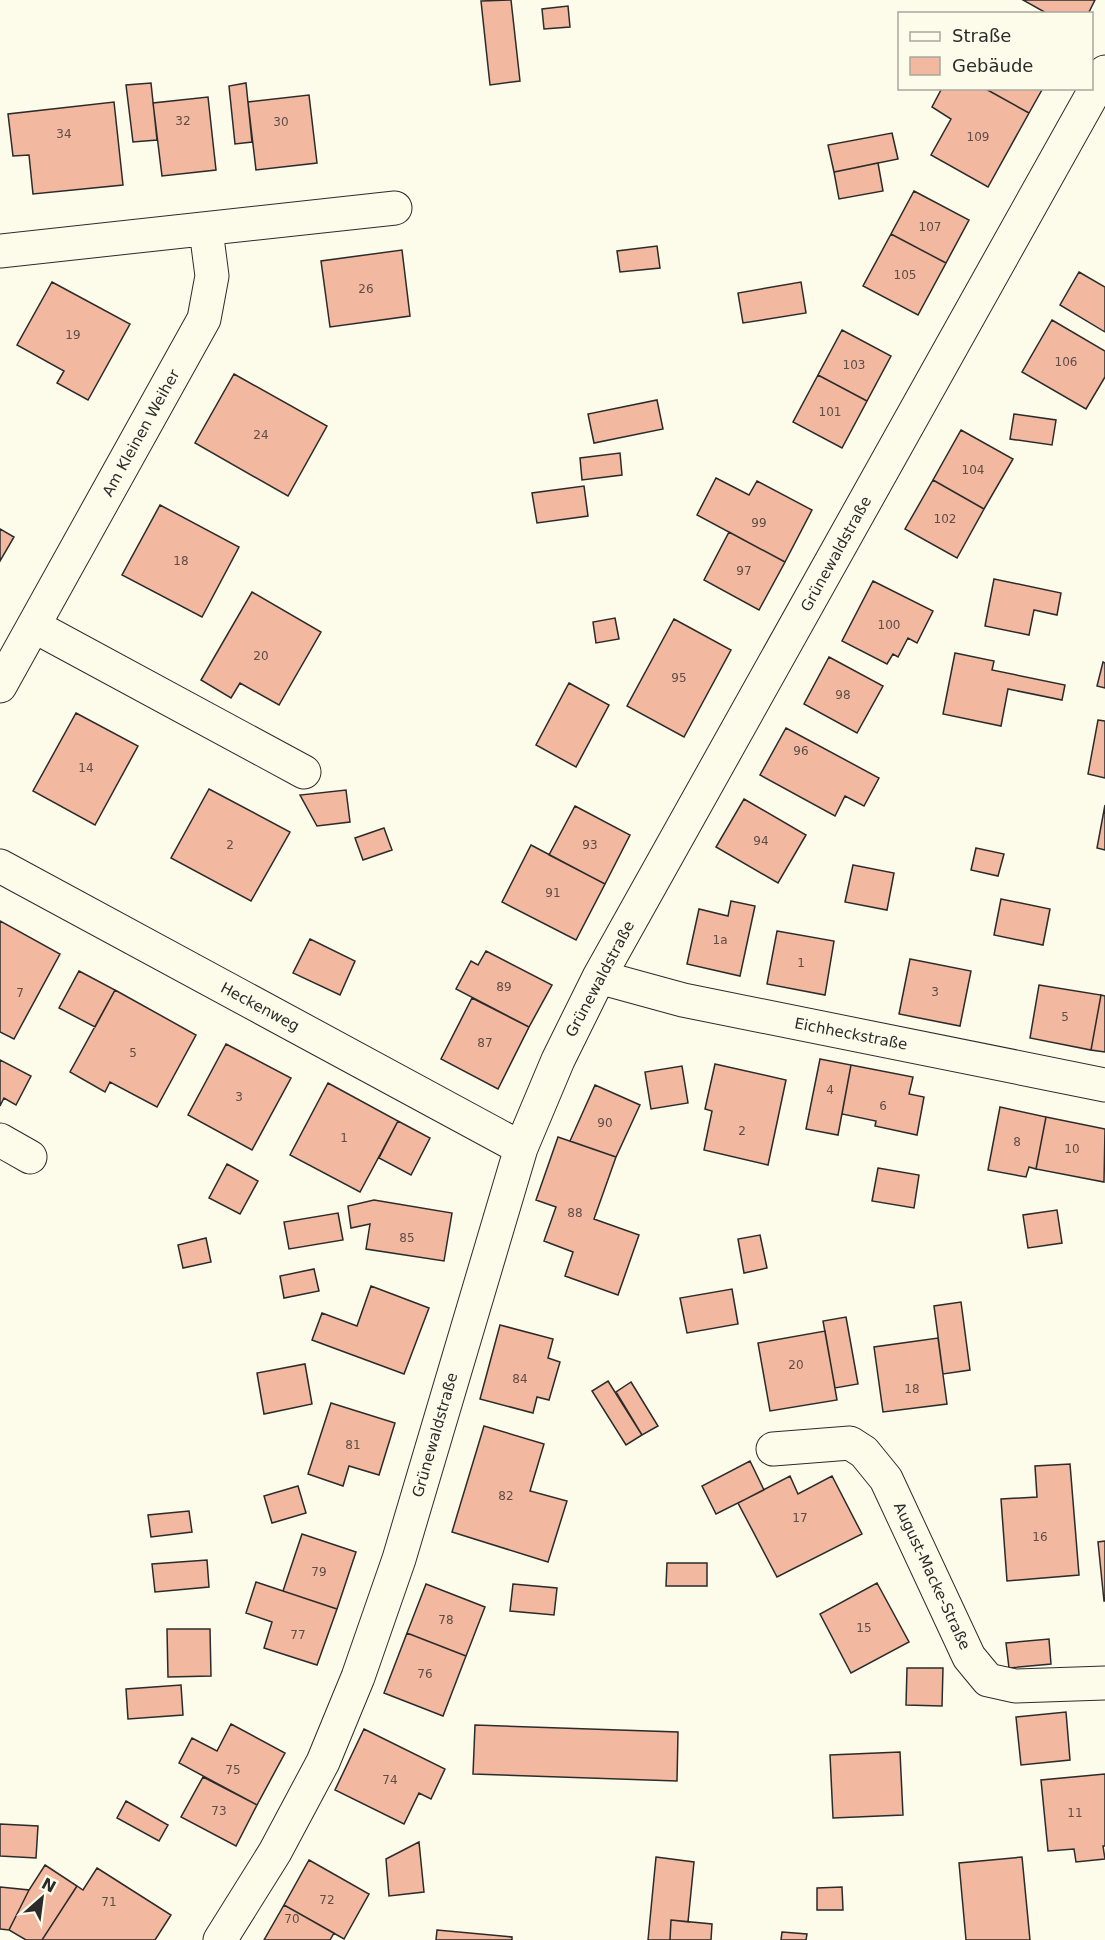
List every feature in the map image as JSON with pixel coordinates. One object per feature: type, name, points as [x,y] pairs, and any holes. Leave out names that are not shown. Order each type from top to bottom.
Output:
[{"type":"street","name":"Grünewaldstraße","points":[[220,1940],[275,1852],[323,1762],[358,1677],[399,1559],[521,1148],[558,1060],[599,977],[1105,72]]},
{"type":"street","points":[[0,251],[395,208]]},
{"type":"street","name":"Am Kleinen Weiher","points":[[0,686],[204,319],[212,276],[206,230]]},
{"type":"street","points":[[33,626],[304,772]]},
{"type":"street","name":"Heckenweg","points":[[0,866],[521,1148]]},
{"type":"street","name":"Eichheckstraße","points":[[599,977],[683,1000],[1105,1085]]},
{"type":"street","points":[[0,1140],[30,1156]]},
{"type":"street","name":"August-Macke-Straße","points":[[773,1449],[850,1443],[864,1452],[886,1479],[969,1657],[988,1680],[1015,1686],[1105,1683]]},
{"type":"building","points":[[511,0],[520,81],[490,85],[481,1]]},
{"type":"building","points":[[1023,0],[1095,0],[1089,12],[1044,12]]},
{"type":"building","points":[[568,6],[570,27],[544,29],[542,9]]},
{"type":"building","points":[[151,83],[157,140],[133,142],[126,85]]},
{"type":"building","points":[[246,83],[252,142],[235,144],[229,86]]},
{"type":"building","points":[[941,90],[988,90],[1029,113],[988,187],[931,155],[951,119],[932,107]]},
{"type":"building","points":[[988,90],[1042,90],[1029,113]]},
{"type":"building","points":[[309,95],[317,163],[256,170],[248,102]]},
{"type":"building","points":[[208,97],[216,170],[162,176],[153,103]]},
{"type":"building","points":[[114,102],[123,185],[33,194],[29,155],[13,156],[8,114]]},
{"type":"building","points":[[892,133],[898,159],[834,172],[828,145]]},
{"type":"building","points":[[878,163],[883,191],[839,199],[834,172]]},
{"type":"building","points":[[914,191],[969,220],[946,263],[891,234]]},
{"type":"building","points":[[891,234],[946,263],[918,315],[863,286]]},
{"type":"building","points":[[657,246],[660,268],[620,272],[617,251]]},
{"type":"building","points":[[402,250],[410,316],[330,327],[321,261]]},
{"type":"building","points":[[1079,272],[1105,287],[1105,332],[1060,305]]},
{"type":"building","points":[[52,282],[130,324],[88,400],[57,383],[64,371],[17,345]]},
{"type":"building","points":[[801,282],[806,313],[743,323],[738,293]]},
{"type":"building","points":[[1052,320],[1105,351],[1105,377],[1086,409],[1022,372]]},
{"type":"building","points":[[842,330],[891,356],[867,401],[818,375]]},
{"type":"building","points":[[234,374],[327,426],[288,496],[195,443]]},
{"type":"building","points":[[818,375],[867,401],[842,448],[793,422]]},
{"type":"building","points":[[657,400],[663,429],[594,443],[588,414]]},
{"type":"building","points":[[1014,414],[1056,420],[1052,445],[1010,439]]},
{"type":"building","points":[[961,430],[1013,459],[984,509],[933,480]]},
{"type":"building","points":[[620,453],[622,475],[582,480],[580,458]]},
{"type":"building","points":[[716,478],[749,495],[757,481],[812,510],[785,562],[697,515]]},
{"type":"building","points":[[933,480],[984,509],[957,558],[905,529]]},
{"type":"building","points":[[584,486],[588,516],[537,523],[532,493]]},
{"type":"building","points":[[160,505],[239,547],[202,617],[122,575]]},
{"type":"building","points":[[0,529],[14,537],[0,561]]},
{"type":"building","points":[[729,532],[785,562],[759,610],[704,580]]},
{"type":"building","points":[[994,579],[1061,593],[1057,615],[1034,610],[1029,635],[985,626]]},
{"type":"building","points":[[873,581],[933,611],[917,643],[908,638],[898,657],[893,654],[887,664],[842,641]]},
{"type":"building","points":[[252,592],[321,632],[279,705],[240,683],[231,698],[201,680]]},
{"type":"building","points":[[615,618],[619,639],[596,643],[593,622]]},
{"type":"building","points":[[674,619],[731,650],[684,737],[627,706]]},
{"type":"building","points":[[955,653],[994,661],[992,670],[1065,685],[1062,700],[1008,689],[1001,726],[943,714]]},
{"type":"building","points":[[829,657],[883,686],[857,733],[804,704]]},
{"type":"building","points":[[1103,662],[1105,663],[1105,688],[1097,686]]},
{"type":"building","points":[[569,683],[609,705],[576,767],[536,745]]},
{"type":"building","points":[[76,713],[138,746],[95,825],[33,791]]},
{"type":"building","points":[[1098,720],[1105,721],[1105,778],[1088,774]]},
{"type":"building","points":[[786,728],[879,778],[864,806],[845,796],[835,816],[760,775]]},
{"type":"building","points":[[209,789],[290,832],[251,901],[171,858]]},
{"type":"building","points":[[346,790],[350,822],[317,826],[300,795]]},
{"type":"building","points":[[744,799],[806,835],[778,883],[716,847]]},
{"type":"building","points":[[1105,805],[1105,850],[1097,848]]},
{"type":"building","points":[[575,806],[630,835],[605,884],[549,855]]},
{"type":"building","points":[[384,828],[392,850],[363,860],[355,838]]},
{"type":"building","points":[[531,845],[605,884],[576,940],[502,902]]},
{"type":"building","points":[[976,848],[1004,854],[998,876],[971,870]]},
{"type":"building","points":[[853,865],[894,873],[887,910],[845,902]]},
{"type":"building","points":[[1001,899],[1050,909],[1043,945],[994,935]]},
{"type":"building","points":[[731,901],[755,906],[740,976],[687,964],[699,909],[728,916]]},
{"type":"building","points":[[0,921],[60,954],[14,1039],[0,1032]]},
{"type":"building","points":[[777,931],[834,941],[825,995],[767,984]]},
{"type":"building","points":[[310,939],[355,961],[340,995],[293,973]]},
{"type":"building","points":[[486,951],[552,985],[529,1027],[456,989],[471,961],[478,965]]},
{"type":"building","points":[[910,959],[971,971],[960,1026],[899,1014]]},
{"type":"building","points":[[79,971],[115,990],[95,1027],[59,1008]]},
{"type":"building","points":[[1039,985],[1101,995],[1091,1050],[1030,1038]]},
{"type":"building","points":[[115,990],[196,1035],[157,1107],[110,1082],[105,1092],[70,1072]]},
{"type":"building","points":[[1101,995],[1105,996],[1105,1052],[1091,1050]]},
{"type":"building","points":[[472,998],[529,1027],[498,1089],[441,1059]]},
{"type":"building","points":[[226,1044],[291,1078],[252,1150],[188,1115]]},
{"type":"building","points":[[820,1059],[851,1065],[838,1135],[806,1129]]},
{"type":"building","points":[[0,1060],[31,1076],[16,1105],[4,1098],[0,1106]]},
{"type":"building","points":[[715,1064],[786,1080],[768,1165],[704,1150],[712,1111],[705,1109]]},
{"type":"building","points":[[851,1065],[913,1077],[909,1094],[924,1097],[917,1135],[875,1126],[876,1121],[842,1114]]},
{"type":"building","points":[[682,1066],[688,1103],[651,1109],[645,1072]]},
{"type":"building","points":[[328,1083],[398,1121],[360,1192],[290,1155]]},
{"type":"building","points":[[595,1085],[640,1105],[616,1157],[570,1141]]},
{"type":"building","points":[[1000,1107],[1046,1117],[1036,1169],[1029,1167],[1026,1177],[988,1170]]},
{"type":"building","points":[[1046,1117],[1105,1129],[1104,1182],[1036,1169]]},
{"type":"building","points":[[398,1121],[430,1138],[411,1175],[379,1158]]},
{"type":"building","points":[[558,1137],[616,1157],[594,1219],[639,1235],[618,1295],[565,1276],[573,1252],[544,1241],[556,1207],[536,1200]]},
{"type":"building","points":[[227,1164],[258,1181],[240,1214],[209,1198]]},
{"type":"building","points":[[878,1168],[919,1175],[914,1208],[872,1201]]},
{"type":"building","points":[[374,1200],[452,1213],[444,1261],[366,1249],[370,1224],[351,1228],[348,1206]]},
{"type":"building","points":[[1057,1210],[1062,1243],[1028,1248],[1023,1215]]},
{"type":"building","points":[[338,1213],[343,1240],[289,1249],[284,1222]]},
{"type":"building","points":[[760,1235],[767,1268],[744,1273],[738,1239]]},
{"type":"building","points":[[206,1238],[211,1262],[183,1268],[178,1245]]},
{"type":"building","points":[[314,1269],[319,1291],[284,1298],[280,1276]]},
{"type":"building","points":[[371,1286],[429,1308],[404,1374],[312,1340],[322,1313],[357,1326]]},
{"type":"building","points":[[732,1289],[738,1324],[687,1333],[680,1298]]},
{"type":"building","points":[[961,1302],[970,1370],[943,1374],[934,1306]]},
{"type":"building","points":[[846,1317],[858,1384],[835,1388],[823,1321]]},
{"type":"building","points":[[500,1325],[553,1339],[548,1358],[560,1362],[549,1400],[537,1397],[533,1413],[480,1399]]},
{"type":"building","points":[[825,1331],[837,1400],[770,1411],[758,1343]]},
{"type":"building","points":[[938,1338],[947,1404],[883,1412],[874,1347]]},
{"type":"building","points":[[305,1364],[312,1404],[264,1414],[257,1373]]},
{"type":"building","points":[[608,1381],[642,1435],[626,1445],[592,1391]]},
{"type":"building","points":[[631,1382],[658,1426],[642,1435],[616,1392]]},
{"type":"building","points":[[331,1403],[395,1423],[379,1475],[349,1466],[343,1486],[308,1474]]},
{"type":"building","points":[[484,1426],[544,1444],[530,1491],[567,1501],[548,1562],[452,1532]]},
{"type":"building","points":[[750,1461],[764,1490],[716,1514],[702,1486]]},
{"type":"building","points":[[1070,1464],[1079,1575],[1007,1581],[1001,1499],[1037,1497],[1035,1466]]},
{"type":"building","points":[[790,1476],[798,1494],[832,1476],[862,1534],[777,1577],[738,1503]]},
{"type":"building","points":[[298,1486],[306,1513],[272,1523],[264,1496]]},
{"type":"building","points":[[189,1511],[192,1532],[151,1537],[148,1515]]},
{"type":"building","points":[[302,1534],[356,1552],[337,1609],[283,1591]]},
{"type":"building","points":[[1105,1541],[1105,1601],[1104,1601],[1098,1542]]},
{"type":"building","points":[[207,1560],[209,1587],[155,1592],[152,1564]]},
{"type":"building","points":[[667,1563],[707,1563],[707,1586],[666,1586]]},
{"type":"building","points":[[256,1582],[337,1609],[317,1665],[264,1648],[272,1622],[246,1613]]},
{"type":"building","points":[[877,1583],[909,1642],[851,1673],[820,1614]]},
{"type":"building","points":[[426,1584],[485,1607],[466,1656],[407,1633]]},
{"type":"building","points":[[513,1584],[557,1588],[554,1615],[510,1611]]},
{"type":"building","points":[[167,1629],[210,1629],[211,1676],[168,1677]]},
{"type":"building","points":[[407,1633],[466,1656],[443,1716],[384,1693]]},
{"type":"building","points":[[1049,1639],[1051,1664],[1009,1668],[1006,1643]]},
{"type":"building","points":[[907,1668],[943,1668],[942,1706],[906,1705]]},
{"type":"building","points":[[181,1685],[183,1715],[128,1719],[126,1689]]},
{"type":"building","points":[[1066,1712],[1070,1760],[1021,1765],[1016,1717]]},
{"type":"building","points":[[231,1724],[285,1753],[257,1805],[179,1763],[192,1738],[217,1751]]},
{"type":"building","points":[[475,1725],[678,1732],[677,1781],[473,1774]]},
{"type":"building","points":[[364,1729],[445,1769],[431,1799],[419,1793],[404,1824],[335,1790]]},
{"type":"building","points":[[900,1752],[903,1815],[833,1818],[830,1755]]},
{"type":"building","points":[[1105,1774],[1105,1846],[1103,1846],[1105,1859],[1076,1862],[1074,1849],[1048,1851],[1041,1780]]},
{"type":"building","points":[[203,1777],[257,1805],[236,1846],[181,1817]]},
{"type":"building","points":[[126,1801],[168,1825],[159,1841],[117,1818]]},
{"type":"building","points":[[0,1824],[38,1826],[36,1858],[0,1856]]},
{"type":"building","points":[[419,1842],[424,1892],[389,1896],[386,1859]]},
{"type":"building","points":[[656,1857],[694,1862],[688,1922],[671,1920],[670,1940],[648,1940]]},
{"type":"building","points":[[1022,1857],[1030,1940],[966,1940],[959,1863]]},
{"type":"building","points":[[309,1860],[369,1894],[344,1939],[284,1905]]},
{"type":"building","points":[[45,1865],[77,1886],[42,1940],[26,1940],[9,1930],[29,1890]]},
{"type":"building","points":[[97,1868],[171,1915],[155,1940],[42,1940],[77,1886],[83,1890]]},
{"type":"building","points":[[0,1887],[29,1890],[9,1930],[0,1929]]},
{"type":"building","points":[[842,1887],[843,1910],[817,1910],[817,1888]]},
{"type":"building","points":[[284,1905],[334,1933],[330,1940],[264,1940]]},
{"type":"building","points":[[671,1920],[712,1924],[711,1940],[670,1940]]},
{"type":"building","points":[[437,1930],[512,1937],[512,1940],[436,1940]]},
{"type":"building","points":[[782,1932],[807,1934],[806,1940],[781,1940]]}]
